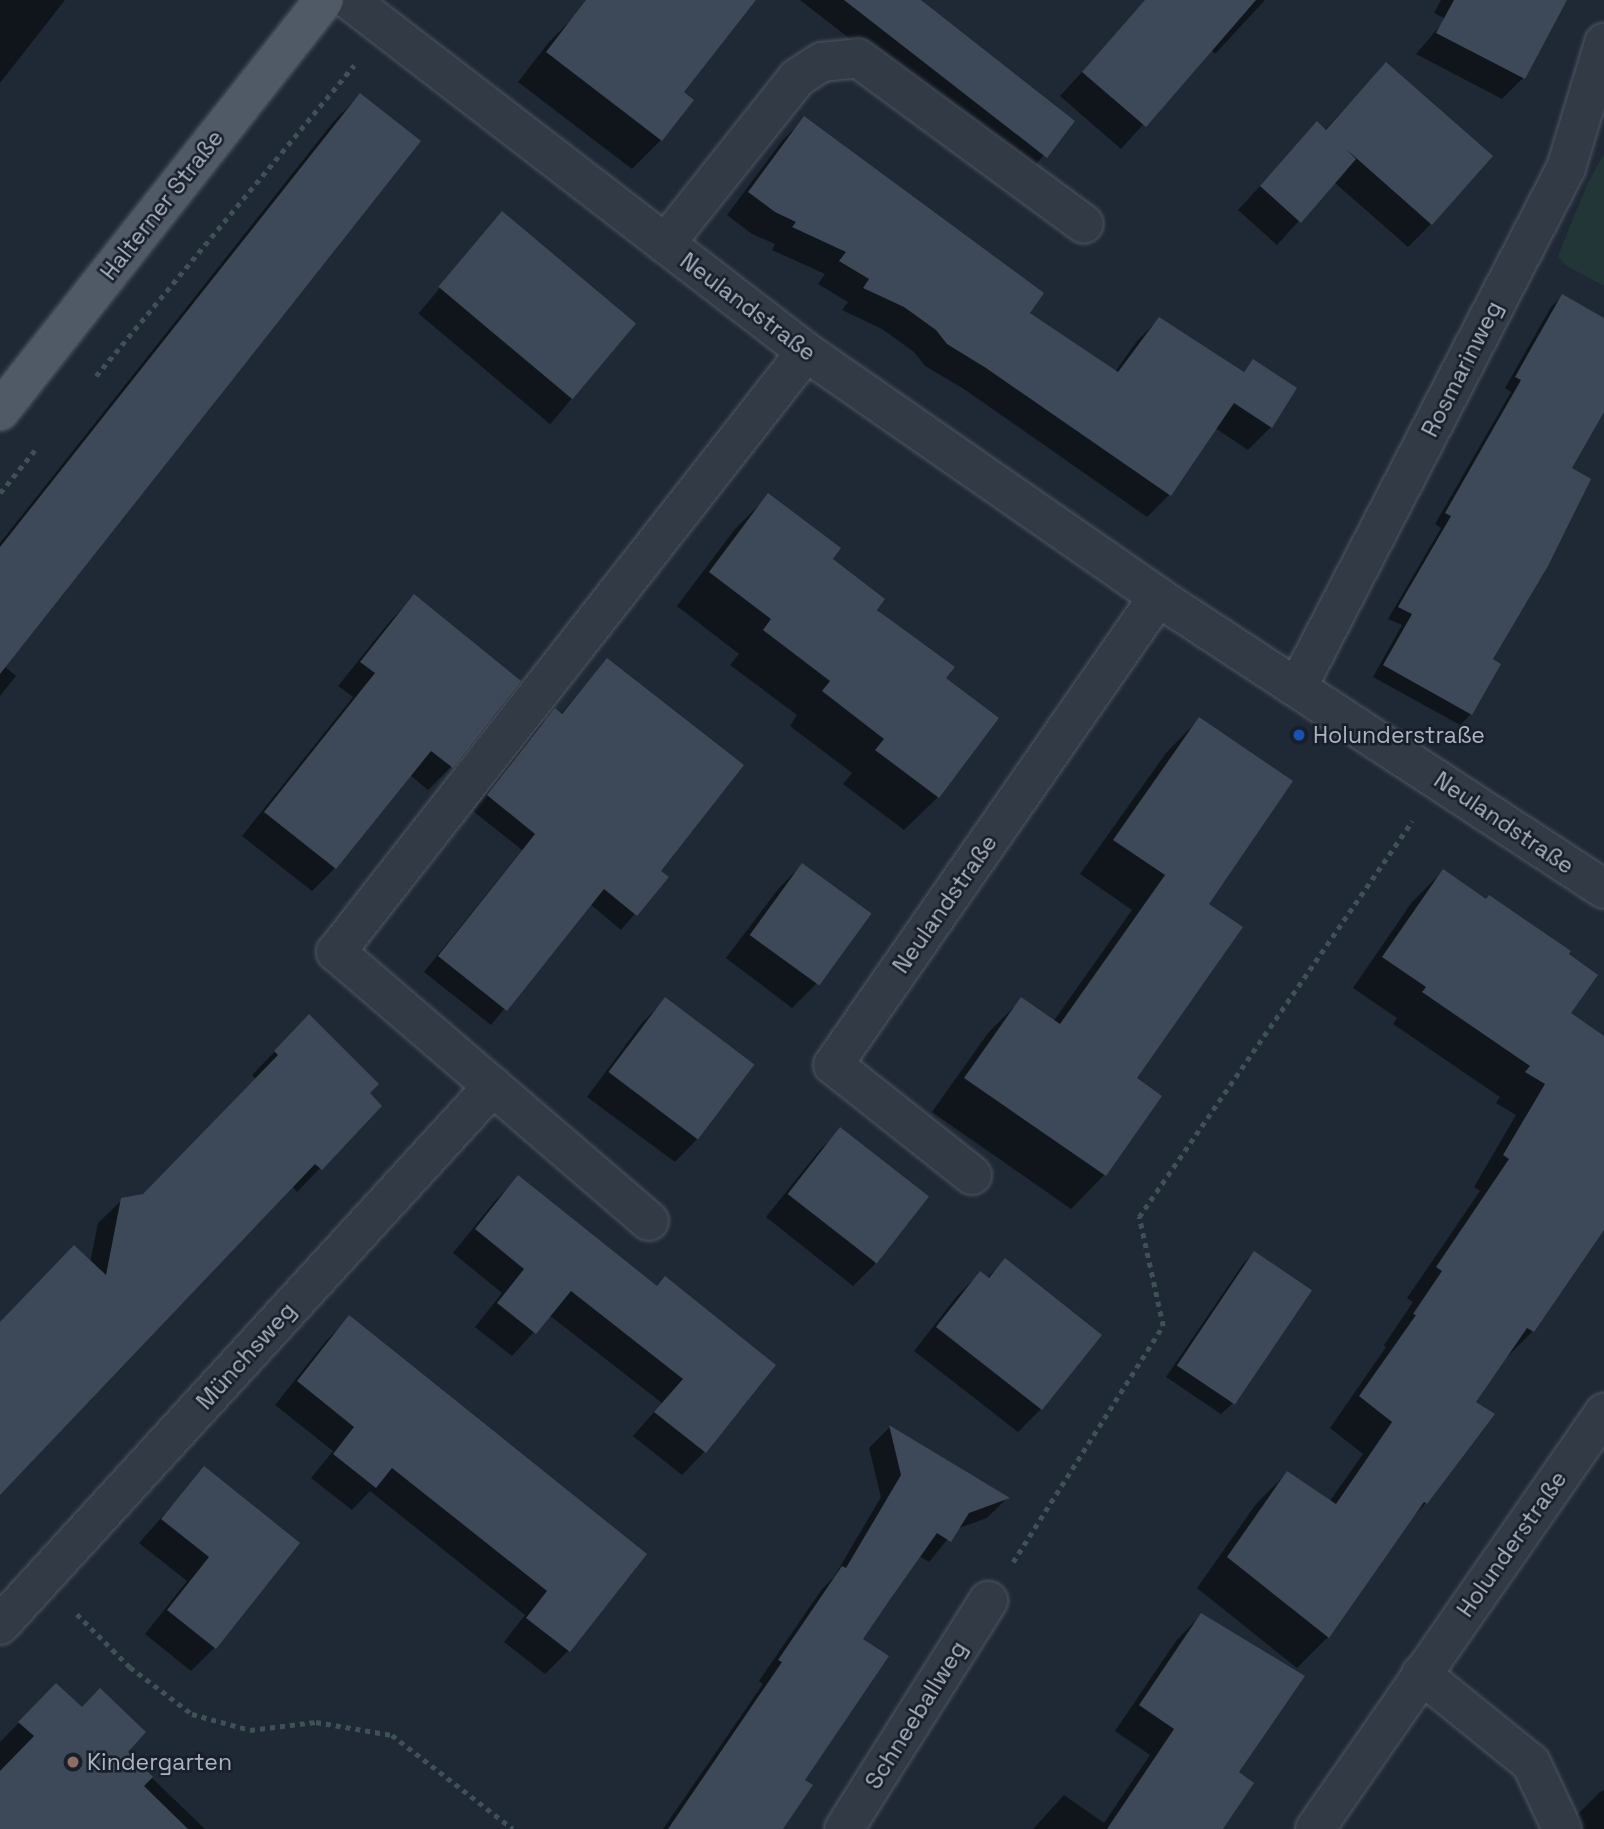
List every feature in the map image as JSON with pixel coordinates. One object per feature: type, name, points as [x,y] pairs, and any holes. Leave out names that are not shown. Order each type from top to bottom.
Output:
[{"type":"main road","name":"Halterner Straße","points":[[0,411],[324,0]]},
{"type":"street","name":"Neulandstraße","points":[[349,0],[806,352],[1158,597],[1298,686],[1604,889]]},
{"type":"street","name":"Rosmarinweg","points":[[1298,686],[1566,168],[1604,43]]},
{"type":"street","points":[[665,244],[797,78],[822,62],[858,58],[1084,224]]},
{"type":"street","points":[[649,1221],[336,951],[806,352]]},
{"type":"street","name":"Neulandstraße","points":[[972,1175],[833,1065],[1158,597]]},
{"type":"street","name":"Münchsweg","points":[[0,1625],[493,1086]]},
{"type":"street","name":"Holunderstraße","points":[[1315,1829],[1604,1413]]},
{"type":"street","name":"Schneeballweg","points":[[844,1829],[989,1601]]},
{"type":"street","points":[[1421,1674],[1531,1763],[1562,1829]]},
{"type":"path","points":[[93,379],[384,28]]},
{"type":"path","points":[[0,493],[42,442]]},
{"type":"path","points":[[989,1601],[1163,1326],[1139,1217],[1441,780]]},
{"type":"path","points":[[42,1579],[130,1667],[192,1714],[250,1730],[316,1722],[392,1735],[513,1829]]},
{"type":"shaded area","points":[[1604,154],[1604,286],[1565,265],[1558,256],[1588,182]]},
{"type":"building","points":[[586,0],[756,0],[684,92],[694,100],[662,141],[546,52]]},
{"type":"building","points":[[844,0],[921,0],[1075,121],[1047,158]]},
{"type":"building","points":[[1145,0],[1256,0],[1146,127],[1082,72]]},
{"type":"building","points":[[1454,0],[1567,0],[1525,79],[1436,33]]},
{"type":"building","points":[[1386,62],[1493,156],[1432,225],[1346,149],[1356,159],[1301,223],[1260,186],[1317,121],[1326,130]]},
{"type":"building","points":[[360,93],[421,141],[0,674],[0,547]]},
{"type":"building","points":[[804,116],[1044,293],[1030,313],[1118,372],[1159,317],[1244,372],[1253,359],[1297,388],[1272,428],[1234,403],[1171,496],[947,344],[936,330],[904,307],[863,288],[869,279],[839,261],[846,252],[792,227],[796,222],[775,212],[748,192]]},
{"type":"building","points":[[502,211],[636,323],[572,399],[438,287]]},
{"type":"building","points":[[1562,294],[1604,318],[1604,412],[1572,468],[1591,479],[1548,566],[1493,659],[1501,664],[1472,715],[1383,665],[1412,614],[1398,607],[1451,516],[1445,513],[1521,380],[1515,377]]},
{"type":"building","points":[[768,493],[841,548],[833,559],[885,599],[877,610],[955,667],[946,678],[999,718],[939,798],[875,750],[884,739],[822,691],[830,681],[763,630],[771,619],[709,572]]},
{"type":"building","points":[[414,594],[521,681],[453,768],[431,751],[336,869],[264,812],[375,673],[360,662]]},
{"type":"building","points":[[607,658],[744,765],[661,871],[669,877],[637,916],[604,889],[507,1011],[438,956],[535,834],[487,795],[555,708],[562,714]]},
{"type":"building","points":[[1199,717],[1293,781],[1209,904],[1243,927],[1137,1078],[1162,1096],[1106,1176],[964,1078],[1021,997],[1060,1024],[1165,875],[1113,840]]},
{"type":"building","points":[[802,863],[872,914],[819,986],[750,935]]},
{"type":"building","points":[[1443,869],[1486,899],[1489,895],[1571,951],[1569,954],[1598,975],[1571,1013],[1604,1036],[1604,1230],[1534,1332],[1527,1328],[1476,1402],[1495,1414],[1427,1504],[1424,1502],[1329,1638],[1227,1557],[1287,1471],[1336,1504],[1392,1422],[1359,1396],[1416,1315],[1413,1314],[1442,1271],[1436,1267],[1509,1159],[1503,1155],[1545,1084],[1525,1072],[1530,1066],[1422,992],[1426,987],[1382,957]]},
{"type":"building","points":[[665,997],[754,1064],[698,1139],[608,1072]]},
{"type":"building","points":[[309,1014],[379,1084],[370,1093],[382,1106],[322,1170],[315,1164],[0,1495],[0,1322],[74,1245],[106,1275],[121,1198],[143,1194],[278,1055],[274,1051]]},
{"type":"building","points":[[840,1127],[929,1197],[877,1264],[788,1194]]},
{"type":"building","points":[[518,1175],[657,1286],[665,1276],[776,1365],[706,1453],[654,1412],[683,1379],[571,1291],[536,1334],[497,1303],[524,1269],[475,1229]]},
{"type":"building","points":[[1254,1251],[1312,1290],[1235,1405],[1177,1365]]},
{"type":"building","points":[[1005,1258],[1102,1335],[1042,1410],[936,1327],[980,1271],[989,1278]]},
{"type":"building","points":[[349,1315],[647,1554],[570,1652],[526,1618],[547,1591],[392,1468],[376,1488],[333,1454],[354,1427],[297,1381]]},
{"type":"building","points":[[889,1425],[1010,1498],[969,1513],[951,1542],[937,1533],[891,1598],[863,1639],[889,1656],[805,1780],[813,1785],[783,1829],[668,1829],[782,1662],[778,1660],[842,1566],[846,1568],[901,1475]]},
{"type":"building","points":[[204,1466],[300,1543],[216,1649],[167,1610],[209,1557],[161,1519]]},
{"type":"building","points":[[1201,1613],[1305,1676],[1239,1772],[1254,1783],[1223,1829],[1107,1829],[1174,1729],[1139,1705]]},
{"type":"building","name":"Kindergarten","points":[[56,1683],[82,1707],[100,1688],[146,1732],[128,1752],[153,1777],[144,1786],[188,1829],[0,1829],[0,1771],[34,1736],[18,1722]]},
{"type":"place","name":"Holunderstraße","points":[[1299,735]]},
{"type":"place","name":"Kindergarten","points":[[73,1762]]}]
